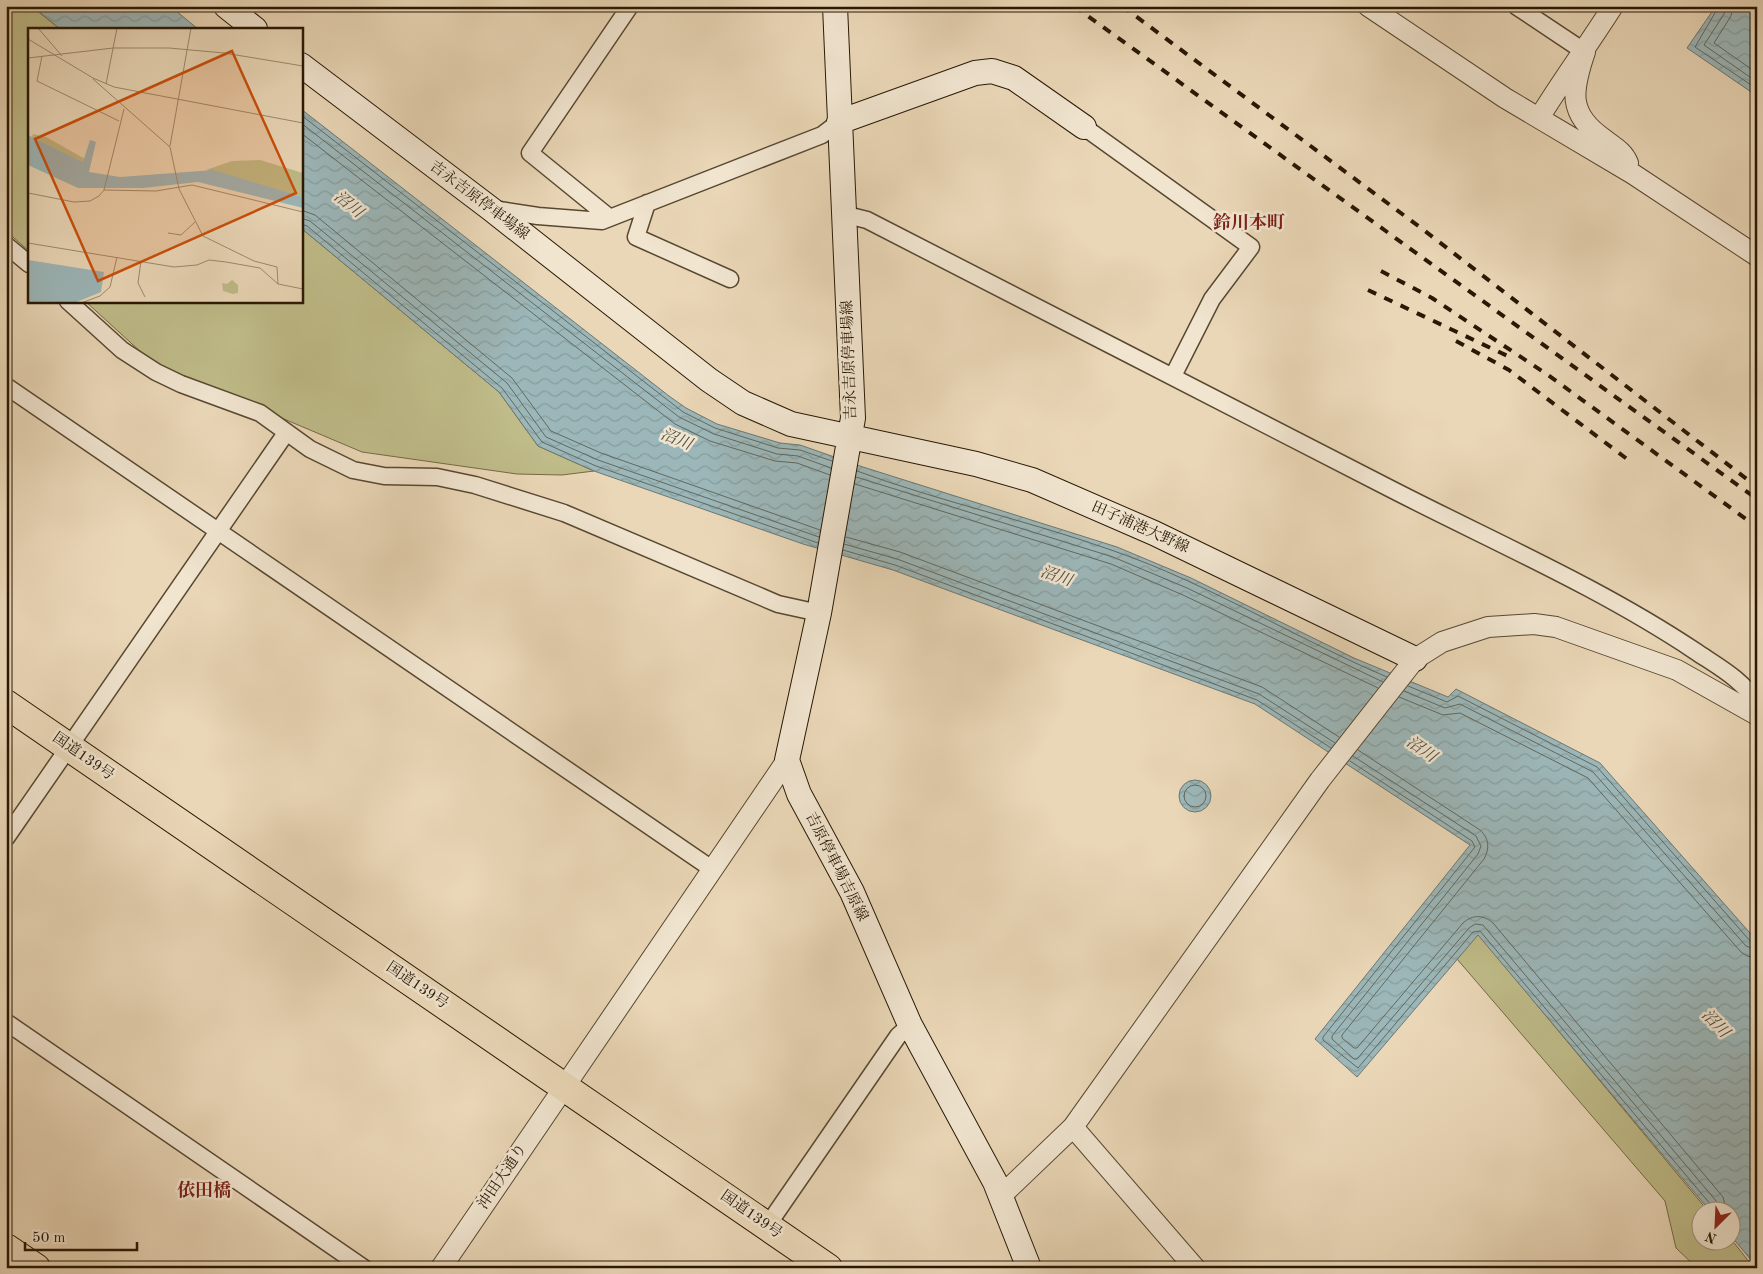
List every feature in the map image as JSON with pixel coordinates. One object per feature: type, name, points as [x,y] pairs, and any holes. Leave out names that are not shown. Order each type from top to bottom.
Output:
[{"type":"highway","name":"国道139号","points":[[6,704],[564,1085],[828,1268]]},
{"type":"highway","points":[[6,1248],[36,1268]]},
{"type":"main road","points":[[226,6],[254,28]]},
{"type":"main road","points":[[835,6],[839,122],[966,76],[992,71],[1014,78],[1084,127]]},
{"type":"main road","name":"吉永吉原停車場線","points":[[302,66],[491,209],[709,380],[743,403],[791,424],[850,446],[853,401],[839,122]]},
{"type":"main road","points":[[787,760],[819,613],[850,446]]},
{"type":"main road","name":"田子浦港大野線","points":[[850,446],[976,464],[1032,480],[1154,533],[1415,659]]},
{"type":"main road","name":"吉原停車場吉原線","points":[[787,760],[799,794],[852,892],[910,1025],[989,1168],[1030,1268]]},
{"type":"street","points":[[610,218],[530,153],[630,6]]},
{"type":"street","points":[[1516,6],[1585,52]]},
{"type":"street","points":[[1539,118],[1570,68],[1585,52],[1613,6]]},
{"type":"street","points":[[1372,7],[1505,98],[1632,174],[1757,256]]},
{"type":"street","points":[[1585,52],[1574,97],[1579,114],[1589,129],[1624,153],[1632,174]]},
{"type":"street","points":[[491,209],[602,220],[822,135],[839,122]]},
{"type":"street","points":[[1084,127],[1251,248],[1212,299],[1173,376]]},
{"type":"street","points":[[647,204],[636,237],[730,279]]},
{"type":"street","points":[[844,220],[855,217],[867,220],[1387,487],[1599,593],[1676,639],[1730,675],[1753,697],[1757,704]]},
{"type":"street","points":[[6,245],[28,263]]},
{"type":"street","points":[[69,302],[122,350],[156,372],[181,384],[260,413],[310,449],[353,470],[384,476],[437,477],[476,484],[564,513],[778,604],[819,613]]},
{"type":"street","points":[[6,386],[712,869]]},
{"type":"street","points":[[6,838],[286,433]]},
{"type":"street","points":[[1001,1196],[1073,1127],[1320,780],[1415,659],[1442,642],[1488,627],[1534,624],[1556,627],[1677,670],[1757,715]]},
{"type":"street","name":"沖田大通り","points":[[441,1268],[787,760]]},
{"type":"street","points":[[6,1022],[364,1268]]},
{"type":"street","points":[[767,1226],[898,1036],[910,1025]]},
{"type":"street","points":[[1073,1127],[1195,1268]]},
{"type":"shaded area","points":[[6,6],[31,6],[59,28],[28,28],[28,250],[6,231]]},
{"type":"shaded area","points":[[302,229],[499,392],[538,446],[594,471],[562,475],[517,474],[362,452],[154,364],[86,302],[302,302]]},
{"type":"shaded area","points":[[1478,934],[1701,1202],[1690,1202],[1690,1252],[1740,1252],[1740,1250],[1754,1268],[1697,1268],[1676,1248],[1665,1201],[1457,959]]},
{"type":"water","points":[[32,6],[170,6],[197,28],[59,28]]},
{"type":"water","points":[[1716,6],[1757,6],[1757,96],[1687,48]]},
{"type":"water","name":"沼川","points":[[302,110],[669,396],[686,408],[717,424],[780,443],[800,445],[863,467],[1117,547],[1191,578],[1354,658],[1448,697],[1456,689],[1600,763],[1757,941],[1757,1267],[1740,1247],[1740,1202],[1702,1202],[1478,935],[1357,1077],[1315,1039],[1470,845],[1255,704],[893,570],[803,544],[594,471],[538,446],[499,392],[302,229]]},
{"type":"water","points":[[1195,780],[1206,785],[1211,796],[1206,807],[1195,812],[1184,807],[1179,796],[1184,785]]},
{"type":"railway","points":[[1074,6],[1757,499]]},
{"type":"railway","points":[[1122,6],[1421,228],[1757,487]]},
{"type":"railway","points":[[1381,271],[1432,298],[1548,375],[1757,527]]},
{"type":"railway","points":[[1368,290],[1514,359]]},
{"type":"railway","points":[[1456,341],[1509,370],[1631,462]]},
{"type":"district","name":"鈴川本町","points":[[1249,223]]},
{"type":"district","name":"依田橋","points":[[204,1191]]}]
